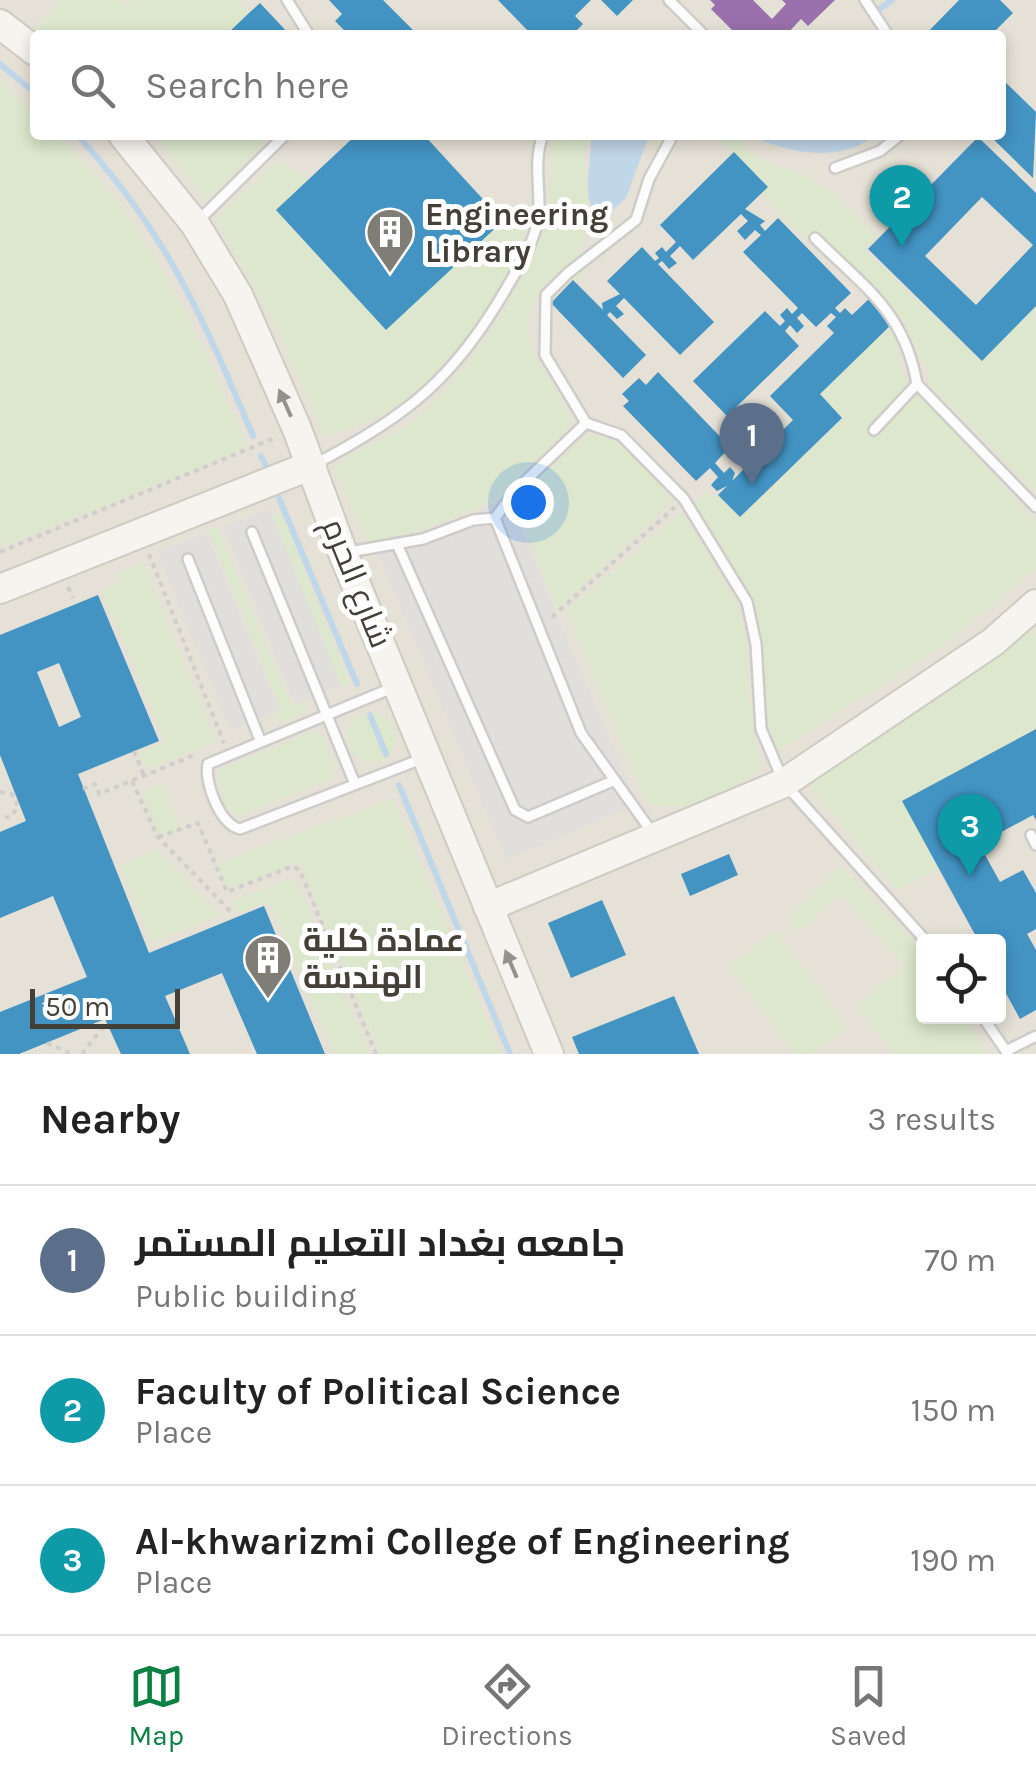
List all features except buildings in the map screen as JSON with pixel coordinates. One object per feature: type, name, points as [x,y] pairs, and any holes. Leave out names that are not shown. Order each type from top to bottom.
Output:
[{"type":"street","points":[[0,24],[30,47]]},
{"type":"street","name":"شارع الحرم","points":[[127,140],[195,224],[238,294],[297,429],[343,553],[549,1054]]},
{"type":"street","points":[[0,589],[312,466]]},
{"type":"street","points":[[488,907],[784,783],[1034,610]]},
{"type":"lane","points":[[287,0],[306,30]]},
{"type":"lane","points":[[669,0],[699,30]]},
{"type":"lane","points":[[867,3],[885,30]]},
{"type":"lane","points":[[195,224],[280,140]]},
{"type":"lane","points":[[312,466],[358,442],[428,393],[476,338],[525,256],[538,218],[535,156],[540,140]]},
{"type":"lane","points":[[670,140],[649,179],[636,220],[568,272],[546,295],[545,355],[586,423],[621,435],[684,499],[747,602],[756,644],[761,729],[784,783],[920,934]]},
{"type":"lane","points":[[835,168],[880,151],[894,140]]},
{"type":"lane","points":[[815,238],[894,316],[906,334],[917,384],[1036,507]]},
{"type":"lane","points":[[874,430],[917,384]]},
{"type":"lane","points":[[343,553],[423,540],[474,520],[495,518],[515,491],[586,423]]},
{"type":"lane","points":[[495,518],[581,733],[655,837]]},
{"type":"lane","points":[[252,532],[355,784]]},
{"type":"lane","points":[[397,544],[514,810],[528,818],[615,780]]},
{"type":"lane","points":[[188,559],[260,740]]},
{"type":"lane","points":[[400,686],[260,740],[208,764],[206,773],[230,827],[240,829],[428,756]]},
{"type":"lane","points":[[988,1024],[1007,1052],[1036,1036]]},
{"type":"path","points":[[0,552],[297,429]]},
{"type":"path","points":[[552,617],[684,499]]},
{"type":"path","points":[[83,789],[95,784],[99,794],[226,742],[149,554],[132,560]]},
{"type":"path","points":[[73,598],[67,585],[84,579]]},
{"type":"path","points":[[134,751],[144,776]]},
{"type":"path","points":[[132,781],[158,838],[232,913]]},
{"type":"path","points":[[0,792],[15,797],[14,814]]},
{"type":"path","points":[[1,819],[23,813]]},
{"type":"path","points":[[158,838],[198,822],[226,892],[293,866],[300,871],[376,1054]]},
{"type":"path","points":[[82,1054],[103,1026]]},
{"type":"path","points":[[47,1043],[72,1054]]},
{"type":"shaded area","points":[[0,0],[1036,0],[1036,1054],[0,1054]]},
{"type":"shaded area","points":[[508,499],[637,804],[506,860],[378,554]]},
{"type":"shaded area","points":[[269,509],[342,686],[295,704],[223,527]]},
{"type":"shaded area","points":[[206,533],[279,710],[230,730],[157,552]]},
{"type":"green space","points":[[62,0],[120,0],[126,6],[134,0],[237,0],[249,13],[231,30],[34,30]]},
{"type":"green space","points":[[0,81],[30,109],[30,140],[62,140],[119,204],[145,242],[190,321],[247,448],[0,547]]},
{"type":"green space","points":[[159,140],[267,140],[206,199]]},
{"type":"green space","points":[[552,140],[592,140],[583,150],[589,205],[572,218],[584,226],[586,241],[576,250],[580,255],[585,251],[590,259],[585,263],[589,268],[575,282],[562,268],[541,291],[528,329],[531,346],[572,423],[508,490],[508,496],[380,546],[369,546],[335,469],[353,454],[419,416],[461,372],[518,285],[543,224],[550,188]]},
{"type":"green space","points":[[721,140],[746,140],[745,149],[753,155],[807,177],[840,200],[876,235],[865,251],[981,361],[1036,306],[1036,492],[929,384],[928,368],[905,323],[815,234],[807,241],[761,194],[768,187]]},
{"type":"green space","points":[[277,161],[308,180],[276,211],[387,329],[503,221],[528,210],[531,214],[501,286],[456,353],[428,382],[396,406],[362,424],[324,435],[279,332],[216,219]]},
{"type":"green space","points":[[891,324],[903,375],[1036,523],[1036,568],[946,643],[779,751],[768,720],[761,638],[753,605],[731,560],[694,505],[707,492],[713,499],[718,495],[741,517],[842,418],[820,394]]},
{"type":"green space","points":[[603,436],[642,464],[672,502],[557,610],[515,500],[585,437]]},
{"type":"green space","points":[[281,512],[350,684],[342,687],[273,516]]},
{"type":"green space","points":[[682,512],[737,603],[746,638],[748,691],[761,767],[722,793],[670,807],[645,799],[567,611]]},
{"type":"green space","points":[[217,526],[291,705],[303,702],[307,712],[278,723],[274,713],[281,709],[208,529]]},
{"type":"green space","points":[[143,563],[216,741],[146,769],[139,754],[165,742],[102,590],[121,582],[117,574]]},
{"type":"green space","points":[[1030,627],[1036,637],[1036,729],[902,801],[939,867],[898,891],[813,791],[811,782],[983,668]]},
{"type":"green space","points":[[372,712],[389,720],[397,737],[389,754],[372,762],[355,754],[347,737],[355,720]]},
{"type":"green space","points":[[313,732],[324,737],[335,766],[331,779],[240,815],[229,812],[216,779],[220,769]]},
{"type":"green space","points":[[162,783],[180,828],[159,836],[142,791]]},
{"type":"green space","points":[[393,799],[501,1054],[380,1054],[299,862],[227,889],[217,864]]},
{"type":"green space","points":[[157,850],[219,915],[151,942],[120,865]]},
{"type":"green space","points":[[841,866],[916,944],[916,1024],[969,1024],[986,1054],[895,1054],[857,1006],[904,966],[840,893],[802,929],[793,930],[790,917]]},
{"type":"green space","points":[[289,879],[298,885],[370,1054],[334,1054],[269,902],[238,913],[233,901]]},
{"type":"green space","points":[[775,931],[847,1027],[812,1054],[795,1054],[729,966]]},
{"type":"water","points":[[591,140],[647,140],[626,198],[605,217],[596,215],[589,196]]},
{"type":"water","points":[[762,140],[868,140],[829,153]]},
{"type":"waterway","points":[[873,14],[892,0]]},
{"type":"waterway","points":[[0,64],[30,89]]},
{"type":"waterway","points":[[81,140],[135,206],[180,277],[253,436]]},
{"type":"waterway","points":[[261,456],[265,464]]},
{"type":"waterway","points":[[279,498],[357,684]]},
{"type":"waterway","points":[[370,715],[386,754]]},
{"type":"waterway","points":[[399,785],[510,1054]]},
{"type":"place","name":"Faculty of Political Science","points":[[902,247]]},
{"type":"place","name":"Engineering Library","points":[[390,274]]},
{"type":"place","name":"جامعه بغداد التعليم المستمر","points":[[752,485]]},
{"type":"place","name":"Al-khwarizmi College of Engineering","points":[[970,876]]},
{"type":"place","name":"عمادة كلية الهندسة","points":[[268,1000]]}]
